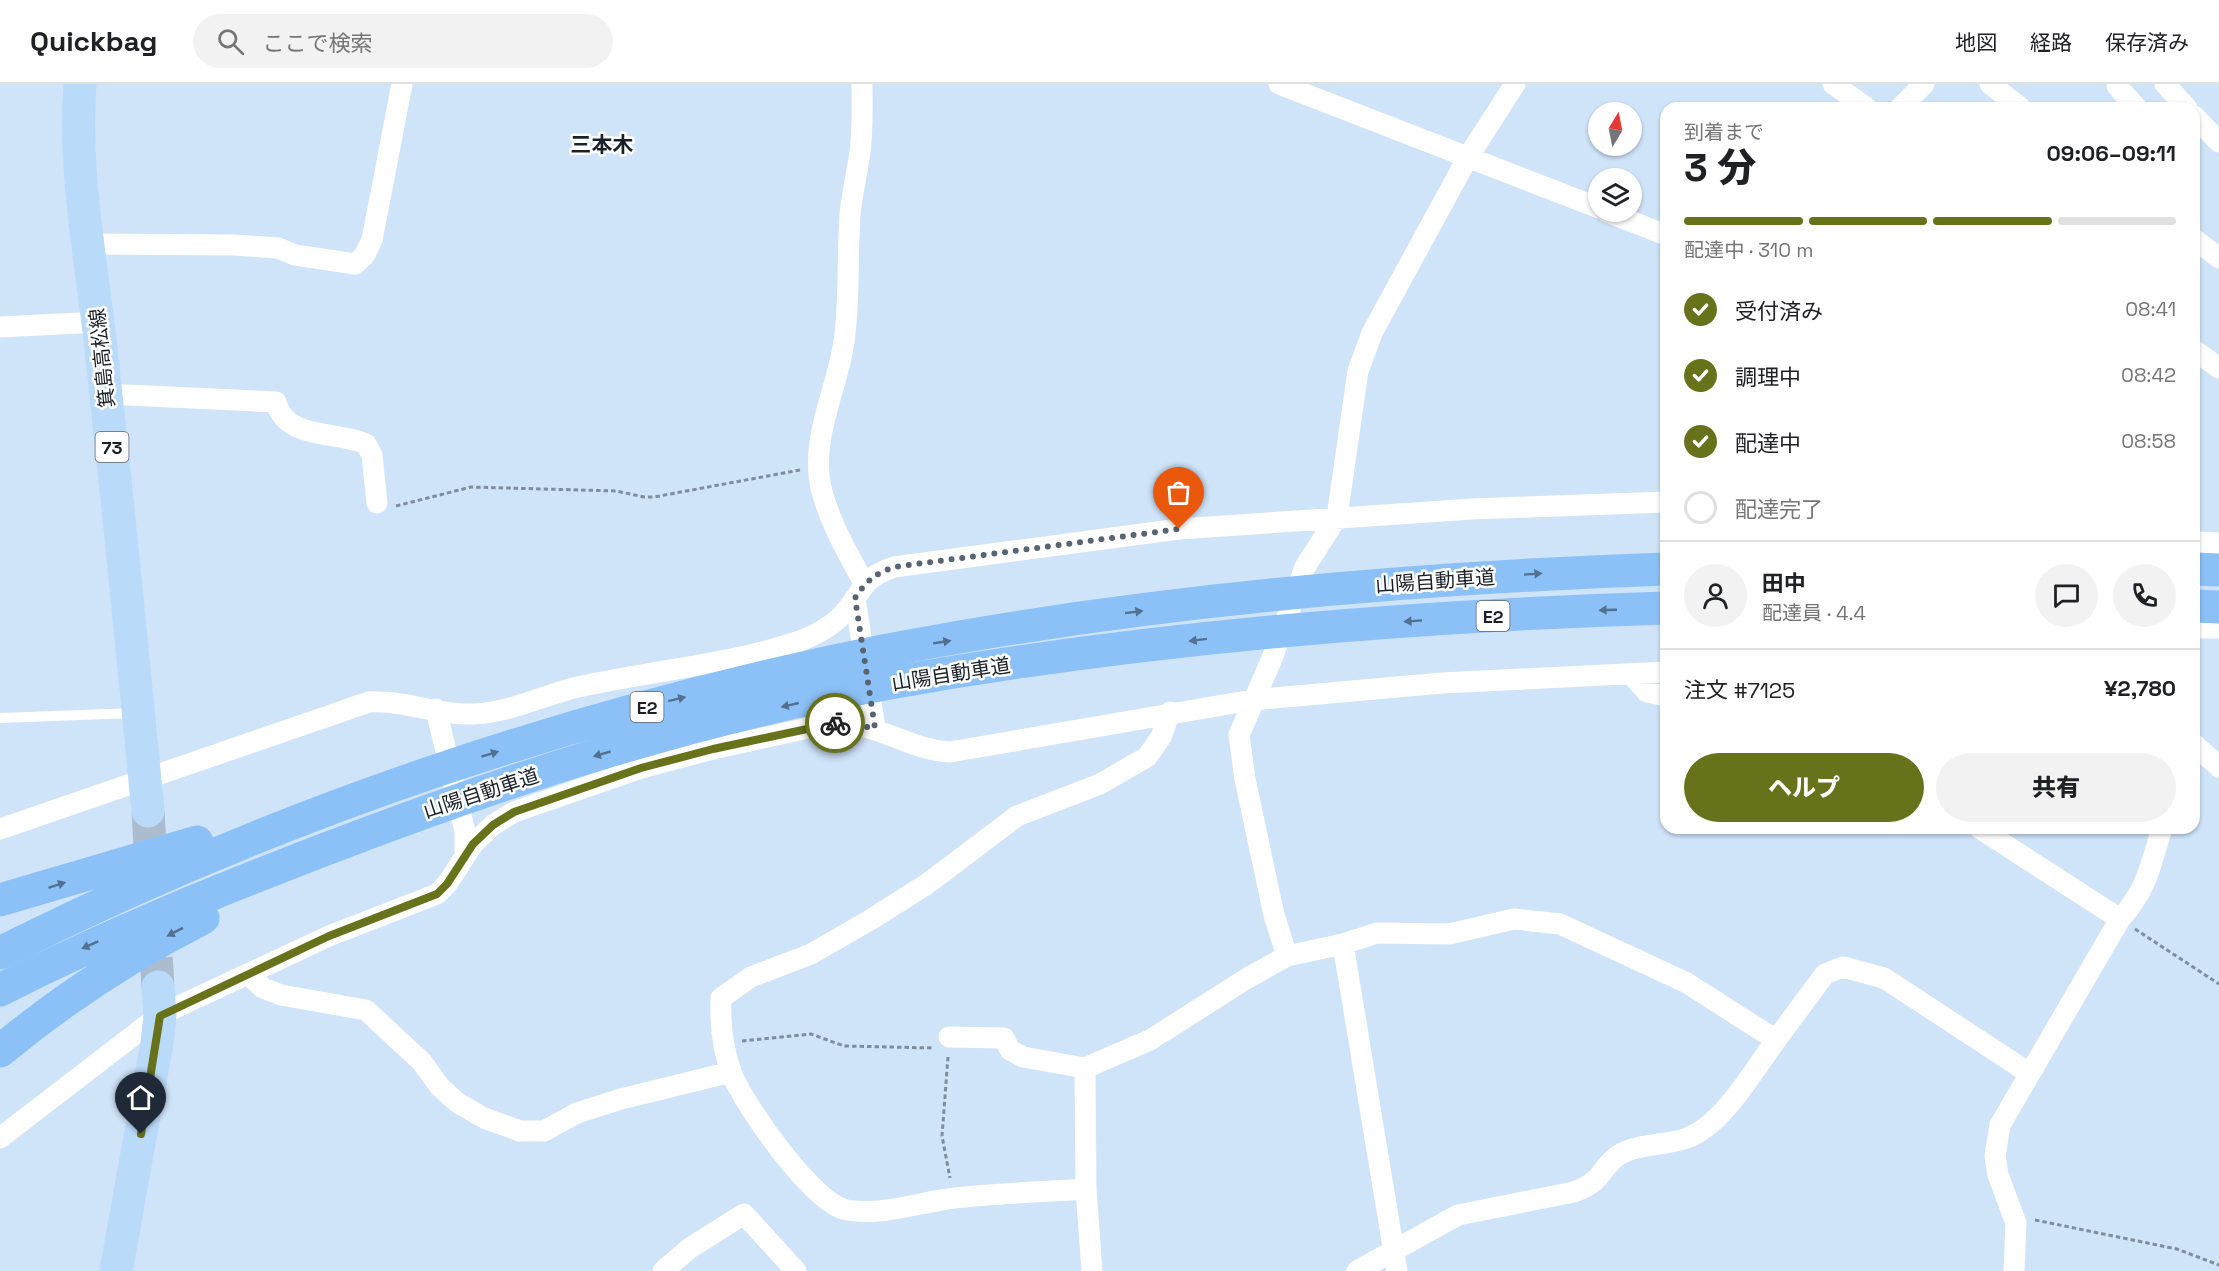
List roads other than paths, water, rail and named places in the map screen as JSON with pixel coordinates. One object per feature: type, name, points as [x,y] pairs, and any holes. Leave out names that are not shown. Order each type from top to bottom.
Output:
[{"type":"highway","name":"山陽自動車道","points":[[0,953],[184,866],[414,777],[646,707],[884,651],[1076,619],[1328,589],[1550,573],[1660,569]]},
{"type":"highway","points":[[2200,569],[2219,570]]},
{"type":"highway","points":[[2200,606],[2219,607]]},
{"type":"highway","name":"山陽自動車道","points":[[0,990],[86,946],[199,897],[563,765],[750,714],[888,683],[1075,655],[1256,633],[1549,612],[1660,608]]},
{"type":"highway","points":[[0,900],[414,777]]},
{"type":"highway","points":[[0,1051],[79,990],[164,937],[284,877],[419,818]]},
{"type":"main road","name":"箕島高松線","points":[[80,84],[77,122],[79,161],[106,394],[146,795]]},
{"type":"main road","points":[[116,1271],[159,1001]]},
{"type":"street","points":[[90,244],[234,245],[278,248],[295,255],[355,264],[364,256],[372,240],[402,84]]},
{"type":"street","points":[[862,84],[863,119],[848,250],[848,310],[837,380],[823,423],[819,467],[821,489],[860,590],[875,728]]},
{"type":"street","points":[[1279,84],[1470,154],[1588,203]]},
{"type":"street","points":[[1287,956],[1274,915],[1245,779],[1239,735],[1252,700],[1273,656],[1305,567],[1337,517],[1358,371],[1372,333],[1470,154],[1515,84]]},
{"type":"street","points":[[1833,84],[1858,102]]},
{"type":"street","points":[[1906,102],[1924,84]]},
{"type":"street","points":[[1990,84],[2013,102]]},
{"type":"street","points":[[2165,84],[2182,102]]},
{"type":"street","points":[[2118,85],[2132,102]]},
{"type":"street","points":[[2200,122],[2219,142]]},
{"type":"street","points":[[1633,222],[1660,233]]},
{"type":"street","points":[[2200,244],[2219,258]]},
{"type":"street","points":[[0,327],[98,322]]},
{"type":"street","points":[[2200,354],[2219,368]]},
{"type":"street","points":[[106,394],[276,402],[282,418],[294,426],[366,444],[372,455],[377,503]]},
{"type":"street","points":[[0,829],[146,795],[369,702],[395,702],[473,714],[489,712],[575,688],[786,645],[830,626],[877,573],[894,567],[1179,529],[1472,509],[1660,502]]},
{"type":"street","points":[[2200,542],[2219,543]]},
{"type":"street","points":[[2200,627],[2219,628]]},
{"type":"street","points":[[0,1138],[159,1001],[248,974],[329,936],[437,894],[456,872],[465,852],[493,825],[514,812],[641,768],[713,749],[831,723],[857,724],[875,728],[923,749],[950,752],[1170,712],[1252,700],[1454,682],[1660,672]]},
{"type":"street","points":[[1631,674],[1647,692],[1660,695]]},
{"type":"street","points":[[436,709],[465,832],[465,852]]},
{"type":"street","points":[[1086,1189],[953,1198],[890,1210],[845,1210],[823,1194],[774,1143],[744,1100],[731,1072],[720,1018],[721,998],[751,976],[811,954],[870,920],[927,884],[1017,816],[1100,784],[1147,757],[1161,737],[1170,712]]},
{"type":"street","points":[[2200,750],[2219,767]]},
{"type":"street","points":[[1988,834],[2120,919]]},
{"type":"street","points":[[2014,1271],[2017,1242],[2014,1218],[1998,1174],[1996,1139],[2006,1112],[2029,1072],[2120,919],[2136,902],[2147,882],[2160,834]]},
{"type":"street","points":[[950,1037],[1004,1038],[1011,1050],[1023,1057],[1085,1068],[1150,1040],[1246,979],[1287,956],[1342,944],[1377,933],[1449,934],[1514,918],[1560,924],[1687,983],[1776,1040]]},
{"type":"street","points":[[1342,944],[1397,1271]]},
{"type":"street","points":[[1357,1271],[1458,1215],[1589,1187],[1600,1178],[1620,1154],[1690,1137],[1723,1111],[1825,974],[1843,967],[1884,978],[2029,1072]]},
{"type":"street","points":[[248,974],[263,988],[281,995],[366,1010],[422,1062],[440,1087],[458,1103],[484,1118],[520,1131],[544,1131],[577,1113],[621,1099],[731,1072]]},
{"type":"street","points":[[1085,1068],[1086,1189],[1092,1271]]},
{"type":"street","points":[[663,1271],[690,1248],[744,1214],[796,1271]]},
{"type":"lane","points":[[0,718],[138,713]]},
{"type":"tunnel","points":[[148,811],[158,987]]},
{"type":"district","name":"三本木","points":[[602,144]]}]
